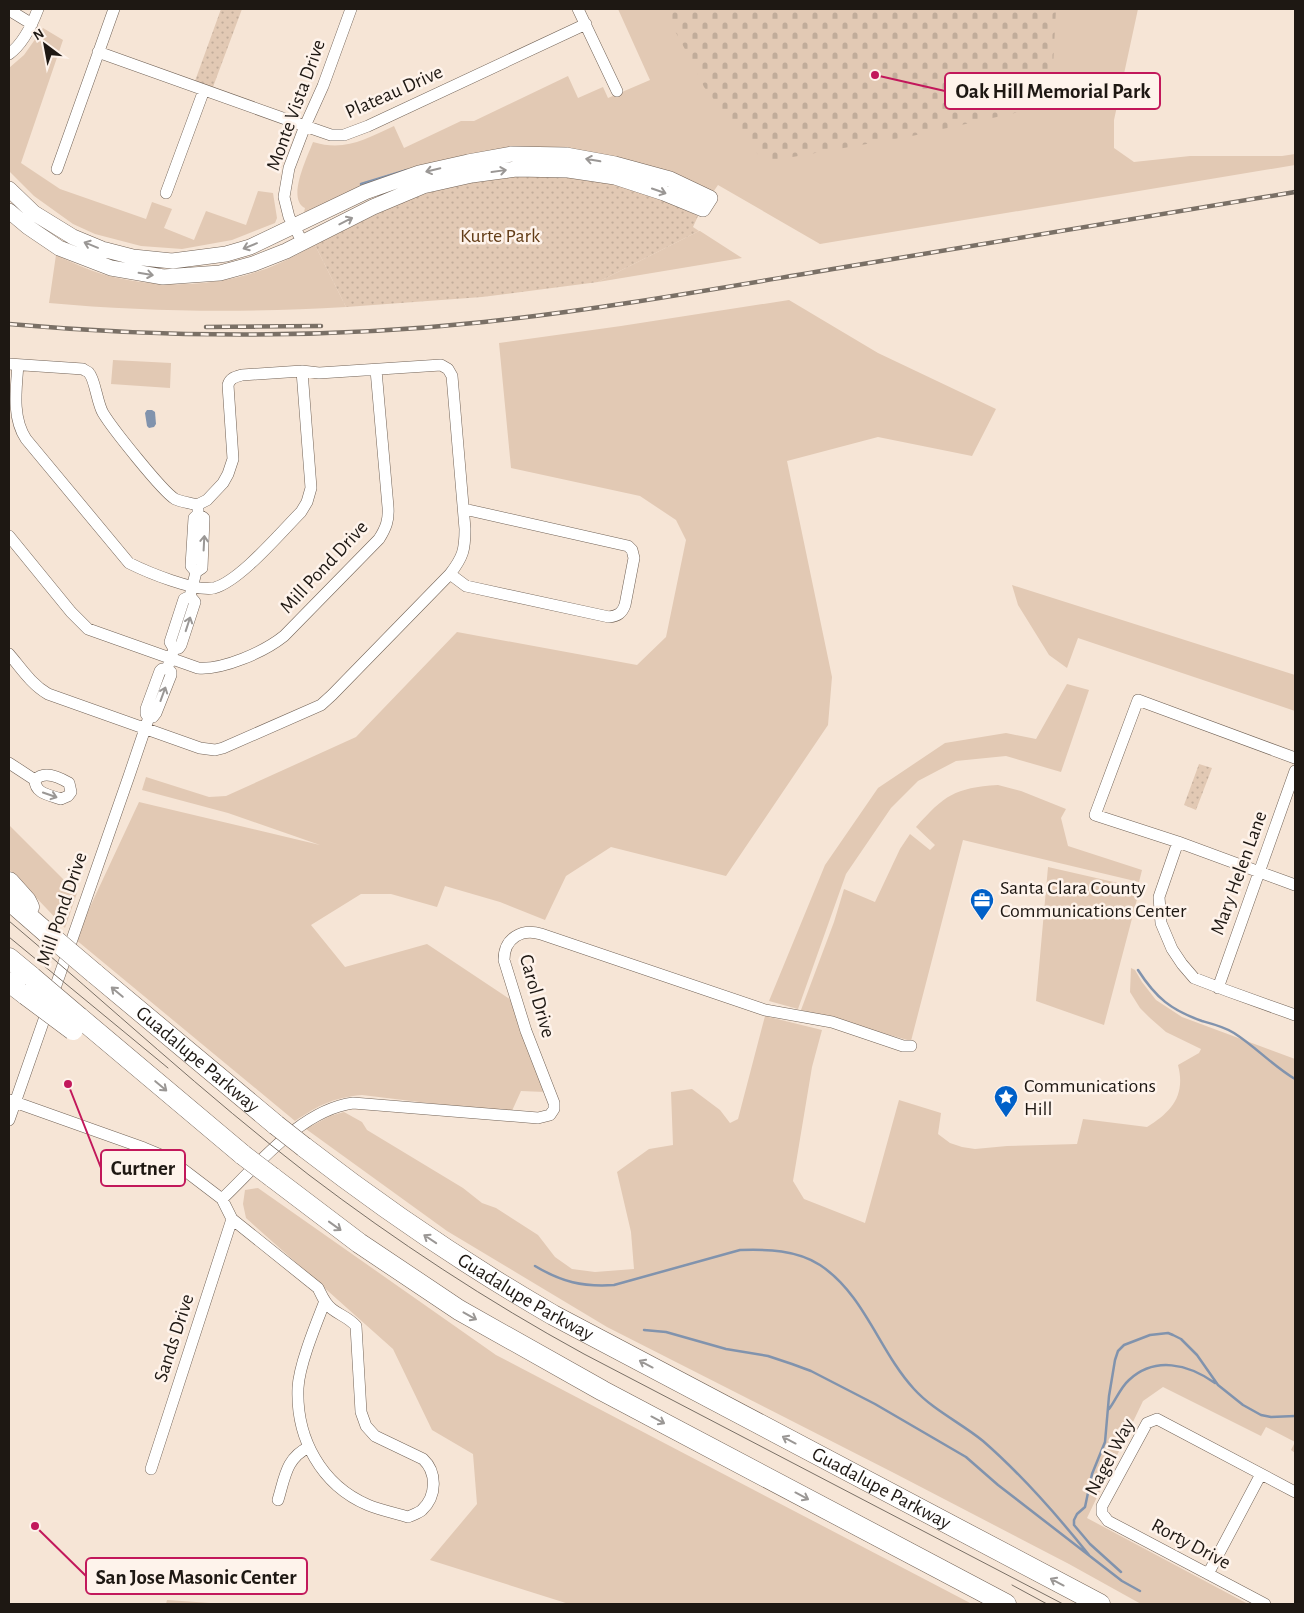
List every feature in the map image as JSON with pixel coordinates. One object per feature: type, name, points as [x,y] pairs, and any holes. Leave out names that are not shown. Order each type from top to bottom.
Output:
[{"type":"highway","points":[[9,882],[26,901],[42,928]]},
{"type":"highway","name":"Guadalupe Parkway","points":[[9,900],[276,1125],[396,1216],[475,1268],[553,1315],[1100,1604]]},
{"type":"highway","points":[[9,958],[29,986],[76,1024],[124,1055],[243,1155],[358,1243],[459,1310],[603,1391],[1006,1604]]},
{"type":"highway","points":[[9,982],[29,986]]},
{"type":"street","points":[[9,54],[15,50],[32,24],[38,9]]},
{"type":"street","points":[[57,169],[114,9]]},
{"type":"street","name":"Monte Vista Drive","points":[[303,243],[290,217],[284,197],[289,168],[323,86],[351,9]]},
{"type":"street","points":[[578,9],[617,91]]},
{"type":"street","points":[[9,10],[32,24]]},
{"type":"street","name":"Plateau Drive","points":[[98,52],[305,126],[331,134],[344,135],[586,24]]},
{"type":"street","points":[[166,193],[204,90]]},
{"type":"street","points":[[9,189],[34,212],[73,237],[102,249],[133,257],[172,261],[226,254],[250,247],[365,192],[419,173],[512,154],[566,155],[615,164],[670,179],[710,198],[703,209],[664,193],[615,177],[568,170],[516,169],[472,175],[423,186],[373,207],[303,243],[235,270],[220,273],[163,277],[111,268],[60,248],[28,227],[9,211]]},
{"type":"street","points":[[9,654],[31,681],[48,694],[200,748],[215,750],[236,743],[321,705],[332,695],[450,574],[460,561],[465,548],[464,509],[450,373],[445,367],[438,364],[376,370],[319,373],[302,371],[234,377],[229,381],[228,391],[233,453],[232,466],[223,483],[198,509],[175,499],[135,454],[103,413],[97,401],[90,373],[83,369],[14,365],[16,420],[26,439],[129,563],[191,591],[213,588],[239,574],[301,512],[307,502],[311,488],[302,371]]},
{"type":"street","name":"Mill Pond Drive","points":[[9,536],[71,612],[88,629],[198,668],[217,668],[275,643],[379,539],[385,530],[388,515],[376,370]]},
{"type":"street","name":"Mill Pond Drive","points":[[9,1120],[12,1101],[149,717],[146,714],[146,709],[160,671],[181,645],[195,602],[191,591],[196,572],[202,568],[204,541],[204,518],[198,509]]},
{"type":"street","points":[[450,574],[466,586],[609,617],[616,616],[622,611],[626,596],[634,558],[634,554],[628,546],[464,509]]},
{"type":"street","points":[[1295,758],[1138,700],[1095,815],[1178,842],[1295,885]]},
{"type":"street","points":[[9,763],[35,780],[39,791],[61,799],[75,793],[69,783],[45,774],[35,780]]},
{"type":"street","name":"Mary Helen Lane","points":[[1218,988],[1295,771]]},
{"type":"street","points":[[1178,842],[1159,897],[1161,923],[1166,938],[1182,964],[1194,978],[1295,1015]]},
{"type":"street","name":"Carol Drive","points":[[222,1199],[303,1124],[336,1106],[352,1103],[538,1118],[550,1116],[554,1109],[554,1103],[526,1031],[504,960],[504,950],[510,940],[525,932],[542,934],[765,1010],[832,1022],[903,1046],[911,1046]]},
{"type":"street","points":[[12,1101],[161,1155],[184,1170],[222,1199],[232,1219],[318,1288],[332,1309],[348,1318],[356,1326],[361,1412],[366,1426],[375,1436],[423,1459],[430,1465],[434,1484],[430,1499],[422,1510],[408,1517],[368,1505],[343,1491],[329,1478],[309,1447],[300,1421],[298,1387],[305,1357],[325,1301]]},
{"type":"street","name":"Sands Drive","points":[[151,1469],[232,1219]]},
{"type":"street","name":"Nagel Way","points":[[1102,1513],[1102,1506],[1136,1442],[1147,1423],[1152,1420],[1161,1420],[1261,1474]]},
{"type":"street","points":[[278,1500],[290,1463],[300,1451],[309,1447]]},
{"type":"street","points":[[1208,1574],[1261,1474],[1295,1492]]},
{"type":"street","name":"Rorty Drive","points":[[1102,1513],[1108,1521],[1264,1604]]},
{"type":"green space","points":[[221,9],[242,9],[213,87],[195,81]]},
{"type":"green space","points":[[618,9],[1138,9],[1114,120],[1114,148],[1134,162],[1190,156],[1282,156],[1295,154],[1295,165],[820,244],[718,185],[711,195],[671,176],[498,153],[304,212],[305,208],[300,203],[298,196],[298,187],[303,167],[313,142],[324,145],[345,145],[355,143],[394,126],[404,148],[461,121],[474,121],[568,76],[578,98],[603,87],[608,98],[650,80]]},
{"type":"green space","points":[[663,9],[1056,9],[1051,105],[912,136],[764,162],[704,87]]},
{"type":"green space","points":[[43,28],[63,40],[21,163],[60,189],[146,219],[152,202],[172,209],[164,228],[194,240],[206,211],[246,225],[258,191],[273,193],[277,218],[275,223],[232,240],[182,249],[141,246],[95,234],[73,224],[34,196],[9,171],[9,68],[24,55]]},
{"type":"green space","name":"Kurte Park","points":[[517,176],[580,178],[626,187],[663,200],[698,216],[693,227],[699,231],[598,282],[482,297],[346,307],[315,245],[375,215],[421,195],[457,185]]},
{"type":"green space","points":[[699,231],[742,258],[598,282]]},
{"type":"green space","points":[[315,245],[346,307],[198,311],[49,303],[56,255],[90,270],[121,279],[160,284],[179,284],[218,281],[264,270]]},
{"type":"green space","points":[[789,300],[878,353],[996,409],[972,456],[878,437],[787,461],[832,677],[828,725],[726,876],[611,847],[566,876],[545,920],[500,902],[445,886],[437,907],[391,894],[361,894],[311,925],[345,967],[427,944],[511,1000],[527,1050],[545,1092],[521,1091],[511,1113],[362,1095],[326,1103],[295,1121],[75,939],[139,802],[320,845],[228,813],[142,790],[146,777],[209,797],[226,796],[356,737],[457,632],[637,665],[666,637],[686,540],[676,520],[640,496],[511,468],[499,343]]},
{"type":"green space","points":[[113,360],[171,363],[170,388],[111,384]]},
{"type":"green space","points":[[1012,585],[1295,675],[1295,711],[1078,638],[1067,668],[1049,655],[1018,605]]},
{"type":"green space","points":[[1067,684],[1089,690],[1061,772],[1006,756],[956,761],[918,781],[891,808],[846,874],[798,1009],[769,1001],[825,865],[878,788],[945,743],[1006,733],[1036,739]]},
{"type":"green space","points":[[1199,764],[1212,768],[1196,810],[1184,805]]},
{"type":"green space","points":[[998,785],[1021,791],[1066,809],[1061,818],[1068,846],[1142,870],[1139,882],[963,840],[911,1041],[801,1010],[834,922],[844,889],[875,902],[900,849],[910,834],[930,850],[935,845],[916,827],[935,807],[943,800],[960,791]]},
{"type":"green space","points":[[9,825],[77,893],[65,928],[9,869]]},
{"type":"green space","points":[[1048,867],[1140,888],[1104,1025],[1036,1001]]},
{"type":"green space","points":[[1131,968],[1135,970],[1156,1000],[1182,1017],[1295,1059],[1295,1442],[1266,1427],[1261,1436],[1163,1387],[1143,1401],[1087,1518],[1248,1604],[1141,1604],[1069,1564],[894,1473],[607,1327],[447,1231],[306,1129],[330,1116],[344,1112],[362,1122],[367,1130],[463,1188],[482,1203],[496,1208],[538,1235],[555,1257],[572,1269],[595,1272],[634,1269],[631,1232],[617,1172],[649,1149],[673,1145],[671,1092],[692,1089],[720,1110],[730,1123],[738,1119],[765,1016],[822,1030],[812,1067],[793,1181],[804,1199],[865,1223],[899,1100],[941,1113],[938,1134],[950,1143],[975,1149],[1077,1144],[1083,1119],[1147,1127],[1163,1115],[1178,1094],[1180,1076],[1178,1065],[1199,1053],[1201,1049],[1166,1032],[1140,1008],[1130,992]]},
{"type":"green space","points":[[258,1188],[496,1355],[972,1604],[569,1604],[430,1560],[477,1504],[473,1454],[432,1430],[393,1349],[246,1218],[243,1204],[245,1190]]},
{"type":"green space","points":[[1295,1442],[1295,1453],[1291,1450]]},
{"type":"green space","points":[[167,1600],[225,1604],[166,1604]]},
{"type":"water","points":[[147,410],[155,412],[156,424],[154,427],[149,428],[147,426],[145,413]]},
{"type":"waterway","points":[[361,184],[407,170]]},
{"type":"waterway","points":[[1138,970],[1151,988],[1165,1002],[1191,1017],[1219,1026],[1242,1038],[1295,1079]]},
{"type":"waterway","points":[[535,1266],[563,1280],[592,1285],[614,1285],[740,1250],[792,1253],[811,1260],[836,1277],[849,1292],[891,1358],[914,1389],[938,1410],[983,1441],[1012,1468],[1039,1496],[1089,1555]]},
{"type":"waterway","points":[[644,1330],[666,1332],[726,1349],[768,1356],[811,1371],[875,1404],[966,1457],[998,1485],[1122,1581],[1140,1591]]},
{"type":"waterway","points":[[1121,1572],[1090,1544],[1074,1525],[1074,1520],[1077,1514],[1085,1507],[1092,1474],[1105,1442],[1109,1396],[1115,1360],[1118,1351],[1124,1345],[1150,1335],[1168,1333],[1173,1335],[1181,1339],[1197,1355],[1218,1385],[1243,1405],[1261,1415],[1271,1417],[1295,1416]]},
{"type":"waterway","points":[[1109,1409],[1129,1380],[1139,1372],[1161,1365],[1183,1367],[1205,1376],[1215,1383]]},
{"type":"tram line","points":[[9,921],[270,1145],[409,1247],[512,1313],[584,1354],[1063,1604]]},
{"type":"tram line","points":[[9,937],[168,1068]]},
{"type":"tram line","points":[[1012,1585],[1047,1604]]},
{"type":"railway","points":[[9,324],[128,332],[247,335],[425,328],[484,322],[575,311],[665,297],[1295,192]]},
{"type":"railway","points":[[206,327],[321,326]]},
{"type":"place","name":"Oak Hill Memorial Park","points":[[875,75]]},
{"type":"place","name":"Santa Clara County Communications Center","points":[[982,921]]},
{"type":"place","name":"Curtner","points":[[68,1084]]},
{"type":"place","name":"Communications Hill","points":[[1006,1118]]},
{"type":"place","name":"San Jose Masonic Center","points":[[35,1526]]}]
